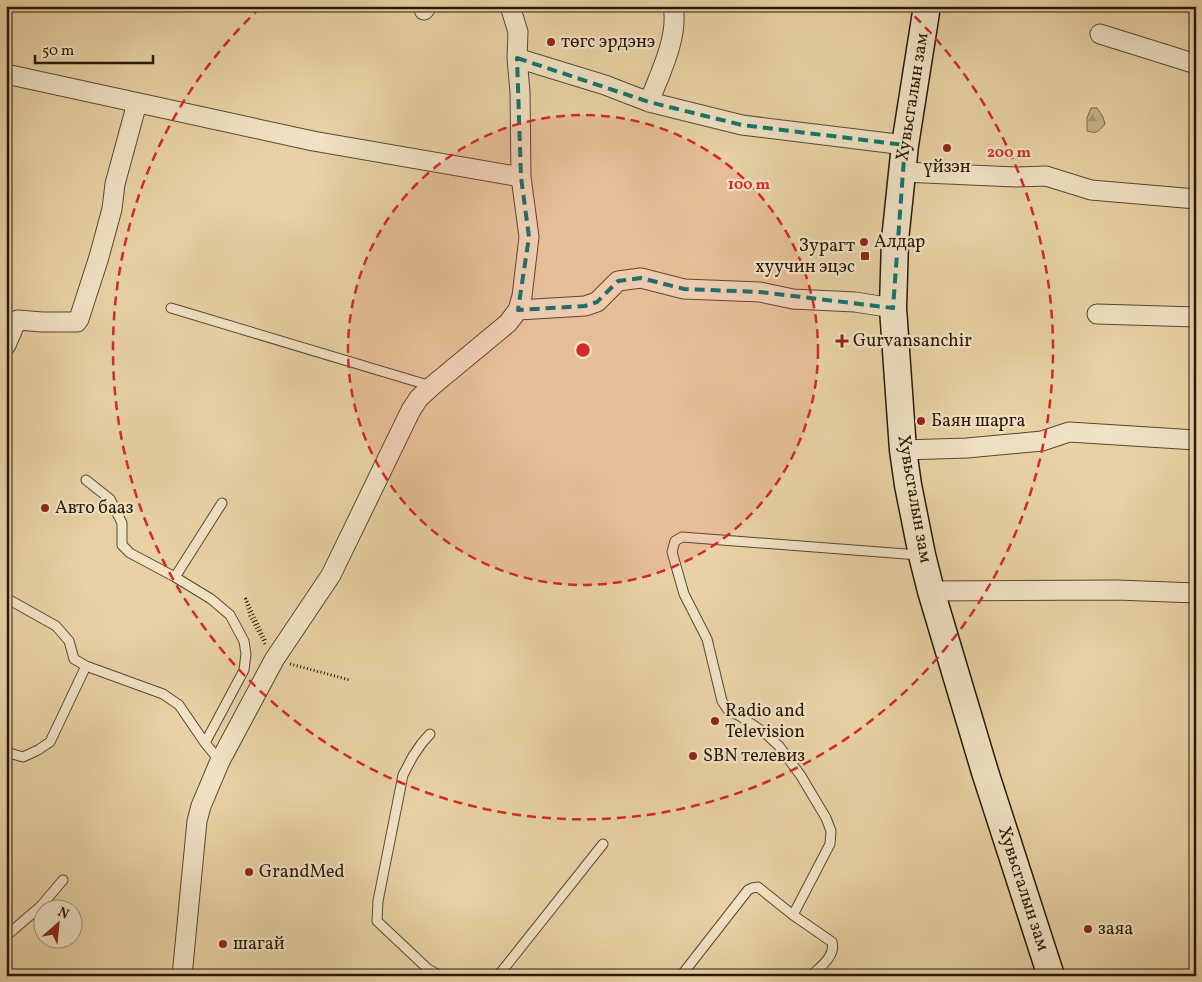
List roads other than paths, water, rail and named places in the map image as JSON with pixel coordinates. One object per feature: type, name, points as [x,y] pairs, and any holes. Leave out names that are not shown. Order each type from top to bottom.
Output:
[{"type":"main road","name":"Хувьсгалын зам","points":[[927,6],[905,145],[895,240],[893,308],[903,450],[908,485],[931,591],[985,772],[1051,976]]},
{"type":"street","points":[[182,976],[198,821],[201,806],[220,761],[274,660],[331,575],[411,410],[432,386],[508,323],[518,310],[522,296],[529,237],[521,177],[520,92],[517,58],[518,32],[510,6]]},
{"type":"street","points":[[649,102],[673,36],[673,6]]},
{"type":"street","points":[[1100,34],[1196,64]]},
{"type":"street","points":[[517,58],[605,85],[649,102],[742,125],[905,145]]},
{"type":"street","points":[[6,74],[313,140],[521,177]]},
{"type":"street","points":[[6,345],[18,320],[28,322],[77,322],[79,319],[112,209],[114,184],[137,103]]},
{"type":"street","points":[[902,172],[1016,177],[1046,176],[1091,190],[1196,198]]},
{"type":"street","points":[[518,310],[585,306],[597,302],[618,281],[641,278],[684,289],[760,292],[793,299],[855,302],[893,308]]},
{"type":"street","points":[[1098,314],[1196,317]]},
{"type":"street","points":[[903,450],[967,448],[1042,441],[1069,432],[1196,440]]},
{"type":"street","points":[[931,591],[1117,590],[1196,593]]},
{"type":"lane","points":[[171,308],[432,386]]},
{"type":"lane","points":[[86,480],[110,500],[122,523],[122,544],[130,553],[211,599],[230,615],[244,641],[246,654],[244,670],[205,743]]},
{"type":"lane","points":[[175,577],[222,503]]},
{"type":"lane","points":[[793,915],[830,844],[831,831],[826,818],[801,776],[779,746],[765,733],[728,710],[722,701],[706,640],[684,594],[672,552],[674,541],[682,537],[922,555]]},
{"type":"lane","points":[[6,598],[56,626],[69,641],[74,658],[86,666],[163,694],[179,705],[220,761]]},
{"type":"lane","points":[[6,752],[22,757],[50,742],[86,666]]},
{"type":"lane","points":[[430,734],[413,756],[403,775],[378,901],[377,921],[427,973],[440,976]]},
{"type":"lane","points":[[498,976],[603,844]]},
{"type":"lane","points":[[6,936],[41,906],[63,880]]},
{"type":"lane","points":[[683,976],[684,972],[748,890],[758,887],[793,915],[832,942],[834,948],[832,953],[811,976]]},
{"type":"place","name":"төгс эрдэнэ","points":[[551,42]]},
{"type":"place","name":"үйзэн","points":[[947,148]]},
{"type":"place","name":"Алдар","points":[[864,242]]},
{"type":"place","name":"Зурагт хуучин эцэс","points":[[865,256]]},
{"type":"place","name":"Gurvansanchir","points":[[842,341]]},
{"type":"place","name":"Баян шарга","points":[[921,421]]},
{"type":"place","name":"Авто бааз","points":[[45,508]]},
{"type":"place","name":"Radio and Television","points":[[715,721]]},
{"type":"place","name":"SBN телевиз","points":[[693,756]]},
{"type":"place","name":"GrandMed","points":[[249,872]]},
{"type":"place","name":"заяа","points":[[1088,929]]},
{"type":"place","name":"шагай","points":[[223,944]]}]
